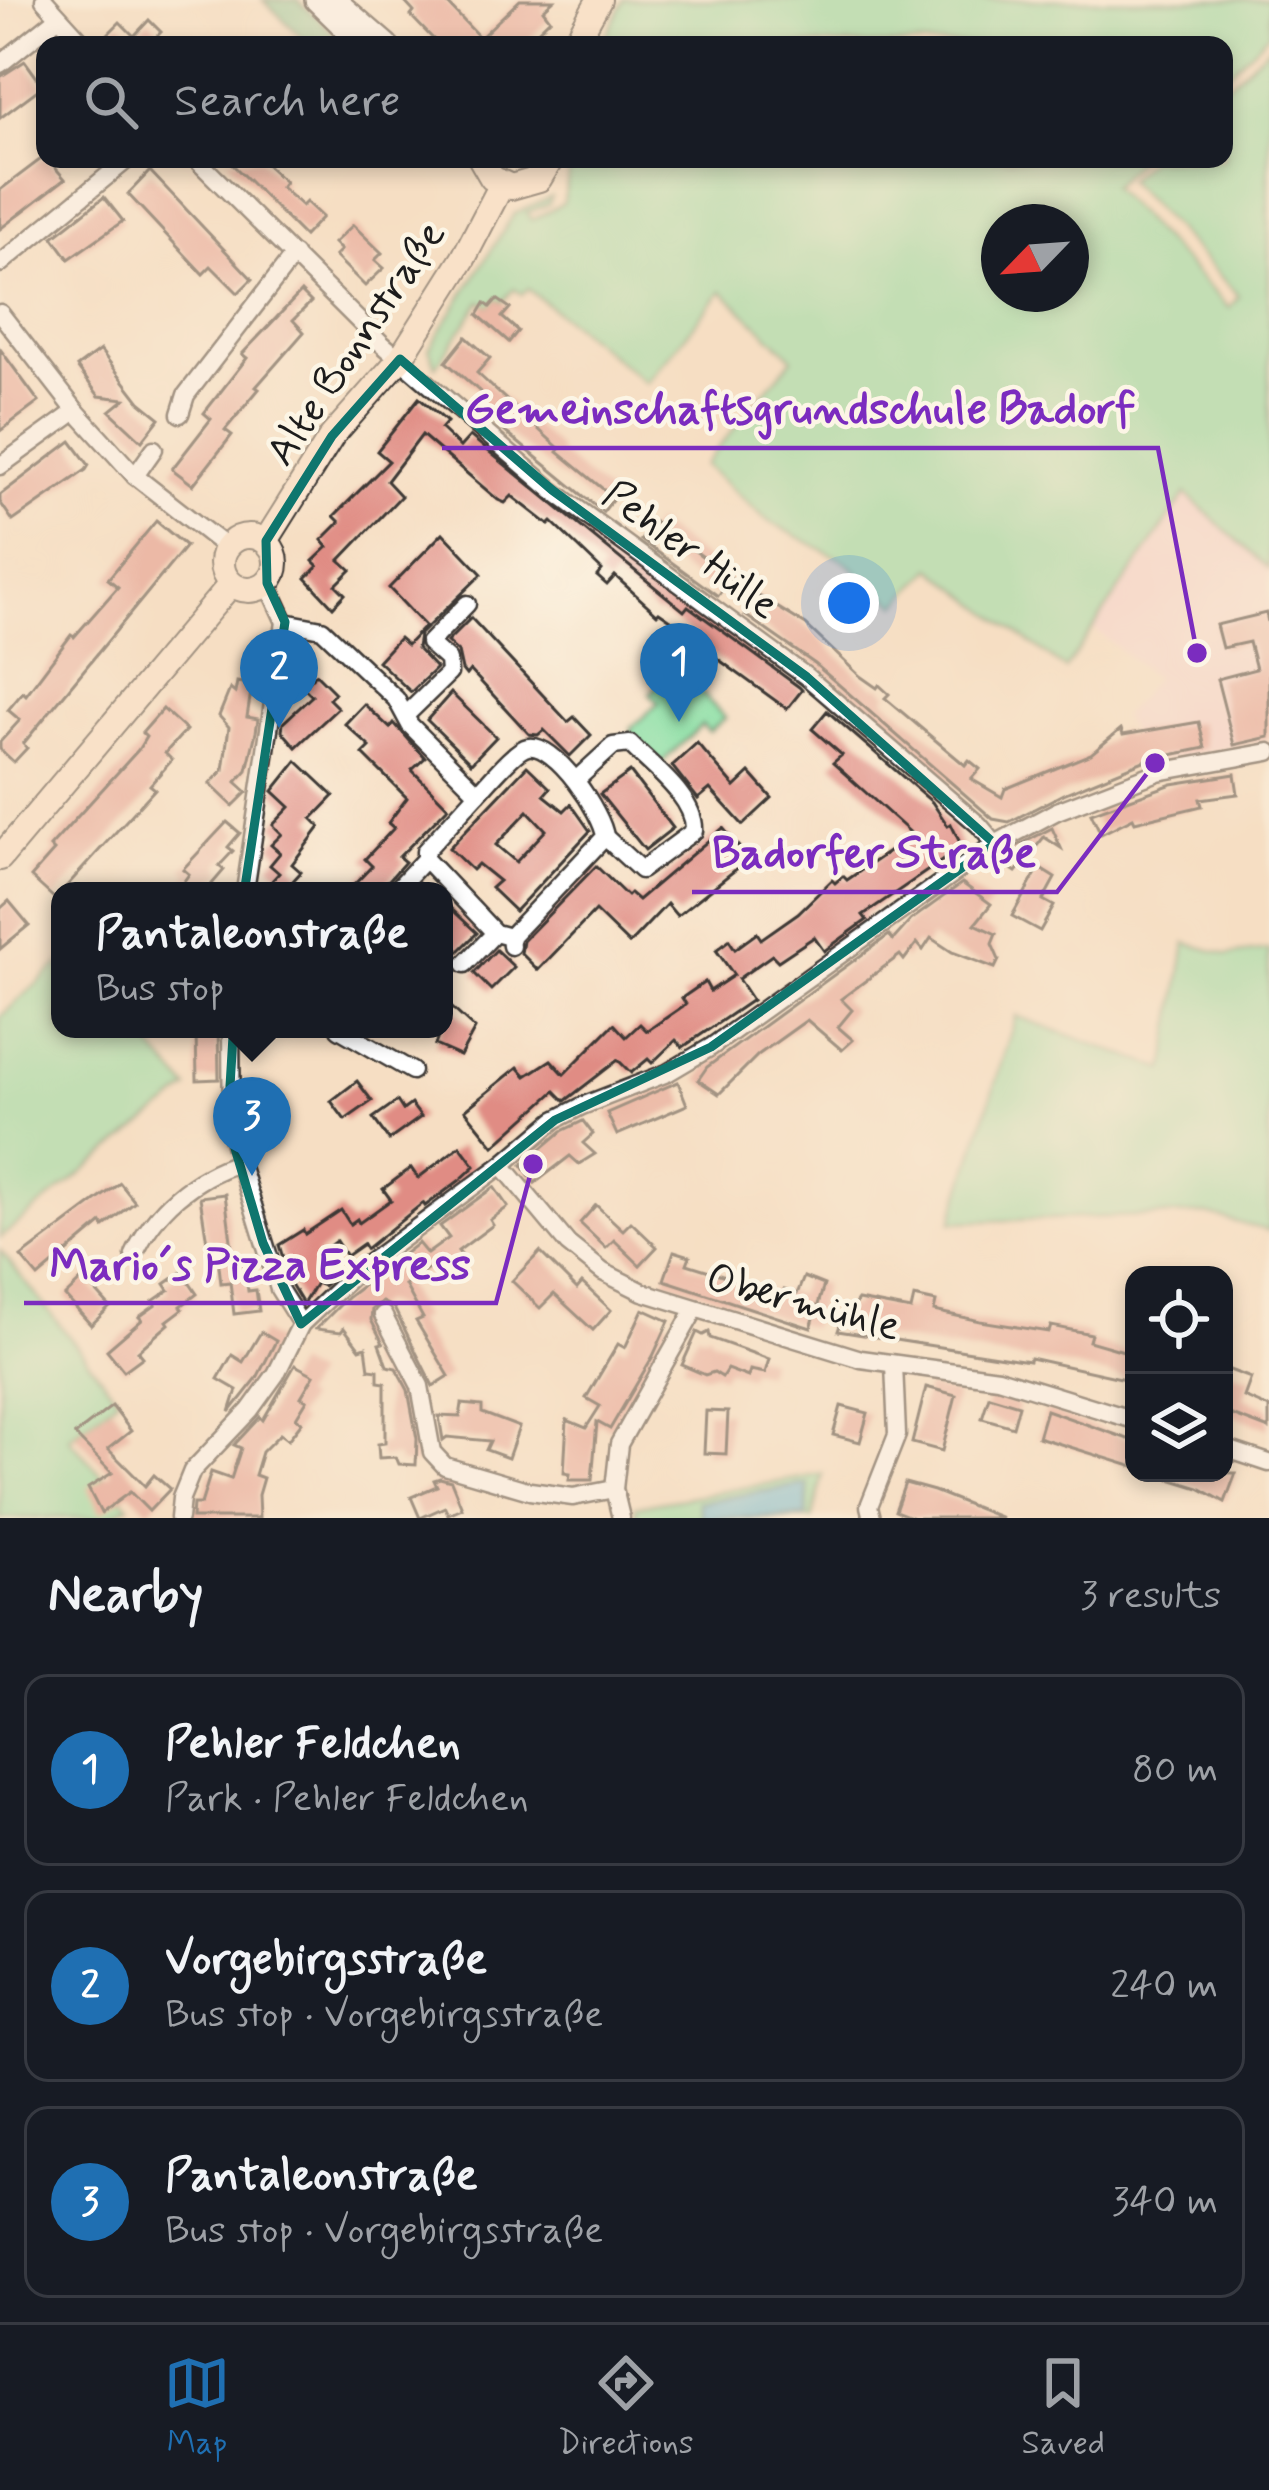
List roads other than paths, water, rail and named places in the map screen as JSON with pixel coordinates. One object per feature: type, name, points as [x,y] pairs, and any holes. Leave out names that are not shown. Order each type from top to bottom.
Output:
[{"type":"main road","points":[[579,36],[598,0]]},
{"type":"main road","points":[[486,168],[502,184],[531,184],[548,168]]},
{"type":"main road","name":"Alte Bonnstraße","points":[[266,541],[332,436],[400,358],[463,259],[502,184]]},
{"type":"main road","points":[[242,536],[266,541],[277,562],[268,584],[245,590],[231,584],[222,565],[227,548],[242,536]]},
{"type":"main road","points":[[0,858],[231,584]]},
{"type":"street","points":[[44,0],[77,36]]},
{"type":"street","points":[[316,0],[353,36]]},
{"type":"street","points":[[335,0],[377,36]]},
{"type":"street","points":[[0,64],[59,17]]},
{"type":"street","points":[[0,265],[117,168]]},
{"type":"street","name":"Pehler Hülle","points":[[205,168],[400,358],[552,490],[807,677],[980,825],[995,844]]},
{"type":"street","points":[[180,414],[186,395],[294,256]]},
{"type":"street","points":[[0,313],[76,411],[135,476],[227,548]]},
{"type":"street","points":[[0,466],[76,411]]},
{"type":"street","points":[[135,476],[154,449]]},
{"type":"street","points":[[245,882],[285,622],[268,584]]},
{"type":"street","points":[[407,714],[448,673],[448,660],[429,643],[467,604]]},
{"type":"street","points":[[285,622],[322,629],[396,699],[410,725],[478,793]]},
{"type":"street","points":[[404,882],[425,859],[425,851],[528,746],[541,749],[576,780],[604,824],[605,837],[640,870],[694,831],[695,823],[673,788],[629,744],[613,746],[576,780]]},
{"type":"street","points":[[179,1518],[181,1498],[193,1471],[250,1410],[276,1374],[301,1324],[355,1274],[555,1120],[667,1073],[711,1047],[995,844],[1117,785],[1158,772],[1269,752]]},
{"type":"street","points":[[465,964],[505,939],[605,837]]},
{"type":"street","points":[[425,859],[448,882]]},
{"type":"street","points":[[453,887],[505,939]]},
{"type":"street","points":[[231,1038],[232,1138],[279,1289],[301,1324]]},
{"type":"street","points":[[355,1038],[412,1071]]},
{"type":"street","points":[[134,1256],[148,1223],[207,1173],[242,1162]]},
{"type":"street","name":"Obermühle","points":[[502,1165],[568,1244],[602,1272],[643,1292],[861,1359],[998,1378],[1125,1417]]},
{"type":"street","points":[[621,1518],[614,1490],[619,1444],[695,1309]]},
{"type":"street","points":[[383,1315],[420,1386],[432,1452],[445,1466],[530,1491],[573,1497],[614,1490]]},
{"type":"street","points":[[872,1518],[869,1506],[897,1435],[894,1364]]},
{"type":"street","points":[[1233,1451],[1269,1462]]},
{"type":"water","points":[[808,1484],[807,1517],[702,1518],[698,1502]]},
{"type":"place","name":"Gemeinschaftsgrundschule Badorf","points":[[1197,653]]},
{"type":"place","name":"Pehler Feldchen","points":[[679,722]]},
{"type":"place","name":"Vorgebirgsstraße","points":[[279,728]]},
{"type":"place","name":"Badorfer Straße","points":[[1155,763]]},
{"type":"place","name":"Mario´s Pizza Express","points":[[533,1164]]},
{"type":"place","name":"Pantaleonstraße","points":[[252,1176]]}]
